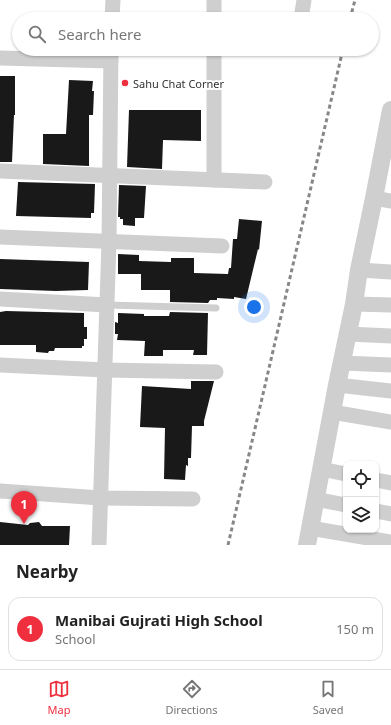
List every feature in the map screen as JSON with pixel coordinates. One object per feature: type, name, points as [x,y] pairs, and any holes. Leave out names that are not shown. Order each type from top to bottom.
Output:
[{"type":"street","points":[[112,12],[113,0]]},
{"type":"street","points":[[214,0],[214,12]]},
{"type":"street","points":[[302,12],[304,0]]},
{"type":"street","points":[[0,58],[74,56]]},
{"type":"street","points":[[99,545],[109,242],[111,56]]},
{"type":"street","points":[[214,56],[214,180]]},
{"type":"street","points":[[307,545],[354,304],[359,270],[383,199],[391,110]]},
{"type":"street","points":[[0,171],[266,182]]},
{"type":"street","points":[[0,237],[222,246]]},
{"type":"street","points":[[359,270],[391,272]]},
{"type":"street","points":[[0,299],[107,305]]},
{"type":"street","points":[[354,304],[391,305]]},
{"type":"street","points":[[348,334],[391,336]]},
{"type":"street","points":[[342,363],[391,365]]},
{"type":"street","points":[[0,365],[105,370],[216,372]]},
{"type":"street","points":[[337,385],[391,391]]},
{"type":"street","points":[[332,412],[391,422]]},
{"type":"street","points":[[321,469],[343,473]]},
{"type":"street","points":[[379,481],[391,483]]},
{"type":"street","points":[[0,491],[101,498],[193,500]]},
{"type":"street","points":[[316,499],[343,504]]},
{"type":"street","points":[[379,512],[391,514]]},
{"type":"street","points":[[310,528],[391,542]]},
{"type":"lane","points":[[107,305],[216,308]]},
{"type":"building","points":[[0,76],[15,76],[15,115],[12,162],[0,162]]},
{"type":"building","points":[[69,80],[93,81],[93,115],[89,115],[89,166],[43,164],[43,134],[66,134]]},
{"type":"building","points":[[129,110],[201,110],[201,141],[163,140],[162,169],[127,167]]},
{"type":"building","points":[[18,182],[95,184],[94,213],[91,213],[91,218],[16,216]]},
{"type":"building","points":[[119,185],[146,186],[144,218],[135,218],[135,226],[123,225],[123,219],[118,217]]},
{"type":"building","points":[[239,219],[262,221],[259,250],[258,249],[246,299],[234,297],[234,299],[217,298],[217,300],[210,300],[208,303],[170,302],[170,290],[141,290],[141,274],[118,274],[118,254],[139,255],[139,261],[171,262],[171,258],[194,258],[194,273],[228,274],[229,268],[231,268],[233,239],[237,239]]},
{"type":"building","points":[[0,259],[89,262],[88,290],[56,291],[0,289]]},
{"type":"building","points":[[0,312],[84,313],[84,327],[87,327],[87,339],[84,339],[84,346],[82,346],[82,348],[55,348],[54,351],[49,351],[48,353],[36,352],[36,345],[0,345]]},
{"type":"building","points":[[170,312],[208,313],[207,355],[193,355],[194,350],[163,350],[163,356],[144,356],[145,341],[117,340],[118,334],[115,334],[115,322],[118,323],[118,313],[144,314],[144,316],[169,316]]},
{"type":"building","points":[[191,381],[214,381],[204,426],[192,426],[191,458],[188,458],[188,466],[186,465],[185,480],[164,479],[165,428],[140,427],[142,386],[191,389]]},
{"type":"building","points":[[0,522],[28,525],[30,523],[39,522],[42,526],[70,526],[69,545],[0,545]]},
{"type":"railway","points":[[352,12],[355,0]]},
{"type":"railway","points":[[228,545],[341,56]]},
{"type":"place","name":"Sahu Chat Corner","points":[[125,83]]},
{"type":"place","name":"Manibai Gujrati High School","points":[[24,524]]}]
